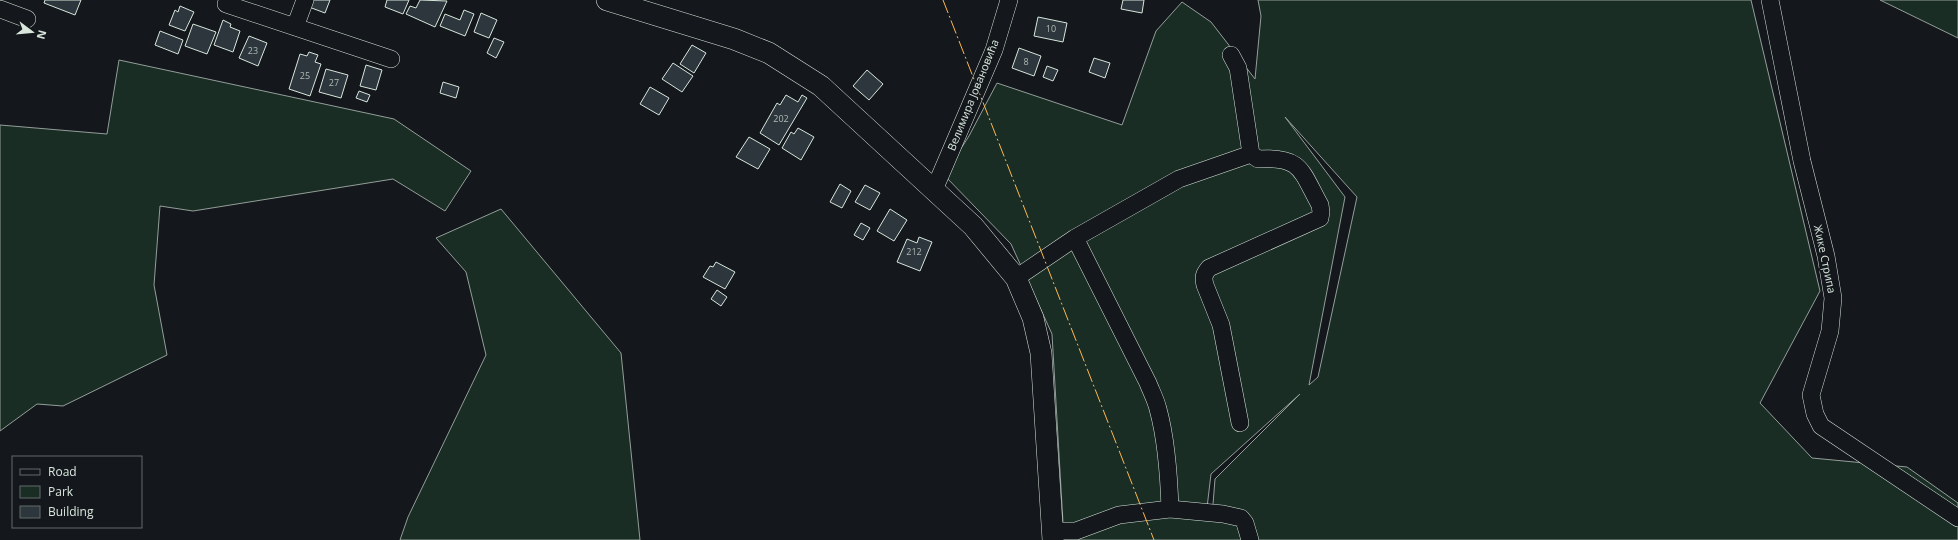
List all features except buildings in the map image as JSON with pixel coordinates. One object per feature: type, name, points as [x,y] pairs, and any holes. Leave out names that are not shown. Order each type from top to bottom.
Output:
[{"type":"main road","points":[[607,0],[734,39],[769,54],[821,86],[973,226],[1016,278],[1033,318],[1041,353],[1053,535]]},
{"type":"street","points":[[294,27],[305,0]]},
{"type":"street","name":"Велимира Јовановића","points":[[934,190],[994,50],[1010,0]]},
{"type":"street","name":"Жике Стрипа","points":[[1770,0],[1802,161],[1826,256],[1833,298],[1830,331],[1811,395],[1815,414],[1821,426],[1958,518]]},
{"type":"street","points":[[226,4],[391,59]]},
{"type":"street","points":[[0,9],[27,19]]},
{"type":"street","points":[[1231,55],[1238,68],[1251,154],[1258,159],[1276,158],[1289,161],[1299,168],[1320,205],[1321,212],[1320,218],[1209,268],[1204,273],[1203,279],[1221,325],[1240,423]]},
{"type":"street","points":[[1016,278],[1076,238],[1179,179],[1251,154]]},
{"type":"street","points":[[1076,238],[1148,383],[1158,407],[1163,430],[1168,482],[1171,496],[1170,509]]},
{"type":"street","points":[[1053,535],[1076,531],[1119,515],[1170,509],[1223,514],[1241,518],[1245,523],[1250,540]]},
{"type":"green space","points":[[1258,0],[1751,0],[1820,291],[1760,403],[1812,458],[1907,467],[1958,503],[1958,540],[1064,540],[1052,334],[1011,244],[944,175],[969,136],[997,83],[1122,125],[1156,31],[1182,2],[1211,22],[1255,79],[1261,16]],"holes":[[[1285,117],[1357,197],[1318,377],[1309,385],[1345,197]],[[1300,394],[1215,479],[1212,517],[1206,516],[1211,474]]]},
{"type":"green space","points":[[1880,0],[1958,0],[1958,38]]},
{"type":"green space","points":[[119,60],[394,119],[471,171],[445,211],[393,179],[193,211],[160,206],[154,285],[167,355],[63,406],[37,404],[0,431],[0,125],[107,134]]},
{"type":"green space","points":[[501,209],[621,353],[640,540],[400,540],[408,517],[486,355],[466,272],[436,238]]},
{"type":"power","points":[[943,0],[1154,540]]}]
